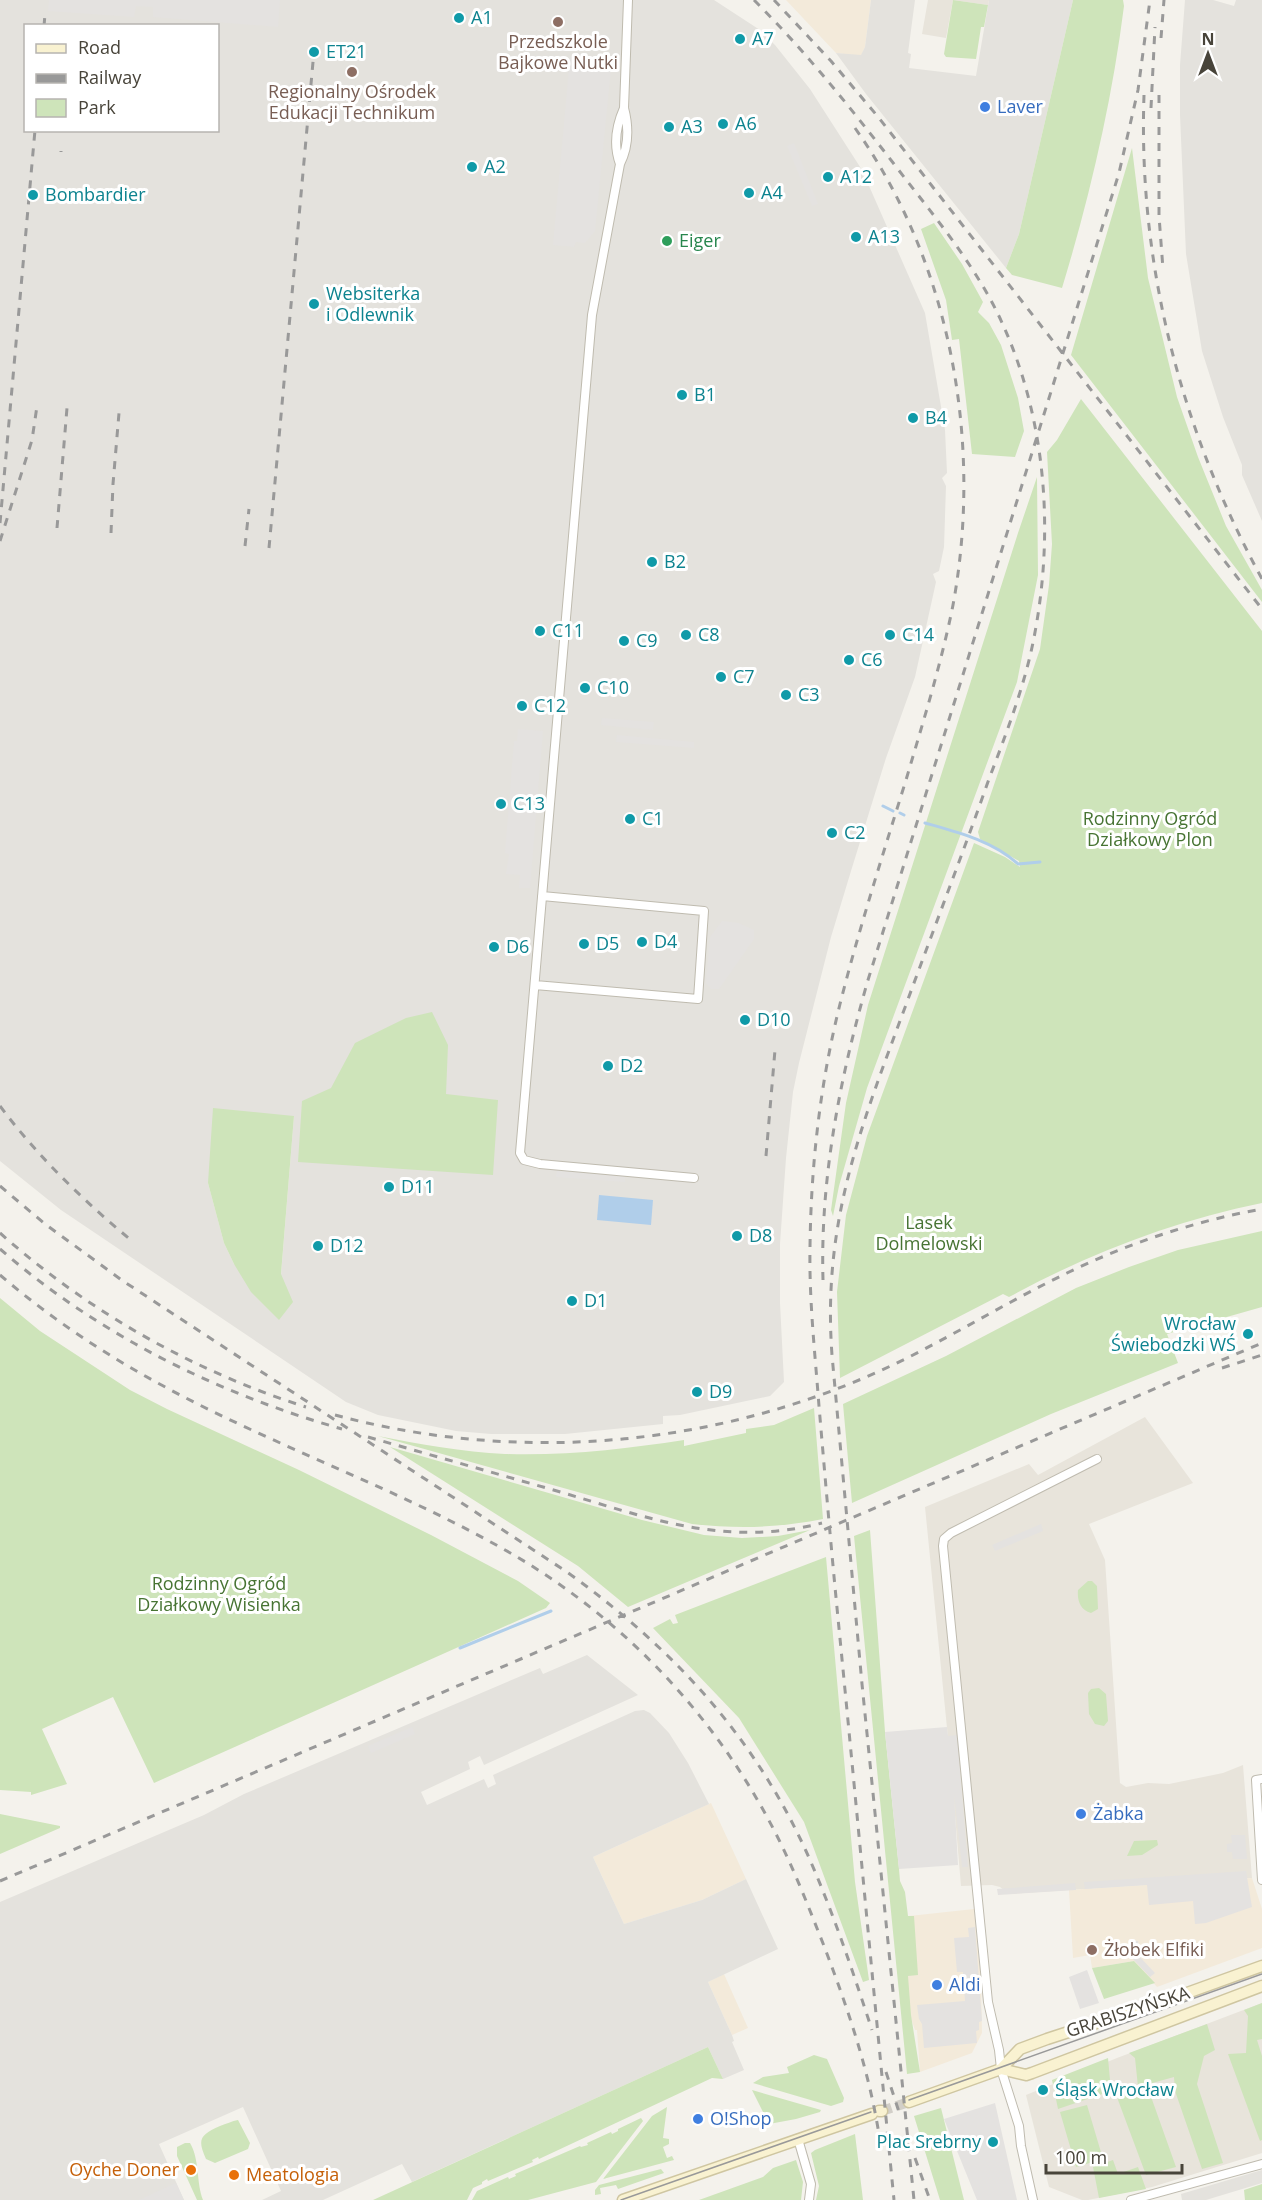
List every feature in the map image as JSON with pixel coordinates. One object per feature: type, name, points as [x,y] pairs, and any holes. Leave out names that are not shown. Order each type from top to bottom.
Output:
[{"type":"main road","name":"GRABISZYŃSKA","points":[[909,2102],[1001,2069],[1020,2049],[1262,1966]]},
{"type":"main road","name":"GRABISZYŃSKA","points":[[1001,2069],[1026,2075],[1262,1986]]},
{"type":"main road","points":[[623,2200],[878,2112]]},
{"type":"street","points":[[628,0],[624,108],[618,122],[615,152],[620,164],[592,315],[520,1153],[524,1160],[540,1164],[693,1178]]},
{"type":"street","points":[[535,985],[698,999],[704,912],[542,896]]},
{"type":"street","points":[[1033,2200],[1021,2146],[1019,2124],[1001,2069],[986,1986],[943,1543],[951,1533],[1097,1459]]},
{"type":"street","points":[[1259,1780],[1262,1880]]},
{"type":"street","points":[[798,2139],[811,2184],[809,2200]]},
{"type":"street","points":[[1131,2200],[1262,2164]]},
{"type":"shaded area","points":[[0,0],[714,0],[760,30],[775,45],[810,89],[862,170],[925,313],[945,430],[947,473],[942,478],[946,486],[944,547],[939,571],[933,574],[936,582],[915,677],[886,758],[831,937],[793,1092],[780,1244],[784,1382],[770,1396],[680,1415],[663,1416],[663,1424],[565,1434],[491,1434],[456,1431],[378,1415],[346,1402],[61,1210],[0,1161]],"holes":[[[294,1116],[281,1275],[234,1264],[224,1243],[208,1183]]]},
{"type":"shaded area","points":[[49,0],[280,0],[278,27],[153,17],[153,7],[136,6],[134,17],[48,11]]},
{"type":"shaded area","points":[[786,0],[871,0],[865,47],[861,56],[836,53]]},
{"type":"shaded area","points":[[871,0],[915,0],[908,53],[911,54],[909,68],[976,76],[989,0],[1073,0],[1019,234],[1006,268],[866,94],[836,53],[861,55],[865,47]]},
{"type":"shaded area","points":[[928,0],[953,0],[946,38],[922,34]]},
{"type":"shaded area","points":[[953,0],[989,0],[988,5]]},
{"type":"shaded area","points":[[1185,0],[1213,0],[1234,6],[1236,0],[1262,0],[1262,521],[1242,475],[1242,465],[1223,417],[1202,351],[1186,254],[1180,115],[1180,65]]},
{"type":"shaded area","points":[[575,53],[583,54],[586,60],[596,61],[599,56],[612,58],[595,231],[585,243],[576,242],[574,247],[553,245],[570,57]]},
{"type":"shaded area","points":[[794,143],[818,204],[812,206],[787,146]]},
{"type":"shaded area","points":[[602,718],[654,722],[653,730],[601,725]]},
{"type":"shaded area","points":[[518,729],[543,731],[530,888],[519,888],[520,875],[506,874],[509,854],[505,853],[514,741],[517,741]]},
{"type":"shaded area","points":[[617,735],[694,742],[694,748],[616,742]]},
{"type":"shaded area","points":[[722,921],[738,923],[754,930],[754,939],[719,989],[711,989],[706,983],[710,937]]},
{"type":"shaded area","points":[[557,1171],[625,1176],[625,1182],[556,1177]]},
{"type":"shaded area","points":[[1145,1417],[1193,1483],[1089,1524],[1105,1560],[1120,1783],[1126,1787],[1148,1783],[1169,1784],[1223,1773],[1243,1765],[1252,1878],[1009,1894],[1000,1887],[992,1885],[961,1886],[925,1507],[1029,1464],[1038,1475]]},
{"type":"shaded area","points":[[1041,1524],[1043,1531],[995,1551],[992,1545]]},
{"type":"shaded area","points":[[587,1655],[638,1695],[484,1765],[480,1756],[468,1762],[470,1769],[421,1792],[427,1805],[484,1779],[488,1788],[496,1784],[493,1775],[635,1711],[644,1710],[650,1713],[669,1733],[688,1763],[709,1804],[593,1857],[624,1924],[702,1900],[746,1879],[778,1949],[708,1982],[732,2035],[734,2041],[732,2042],[744,2070],[723,2079],[708,2047],[412,2182],[402,2164],[323,2200],[262,2200],[281,2191],[243,2107],[159,2144],[184,2200],[0,2200],[0,1902],[204,1815],[244,1794],[540,1668],[543,1674]]},
{"type":"shaded area","points":[[412,1727],[415,1734],[371,1753],[368,1746]]},
{"type":"shaded area","points":[[947,1727],[948,1736],[957,1735],[968,1867],[962,1867],[954,1793],[958,1865],[899,1869],[885,1732]]},
{"type":"shaded area","points":[[711,1803],[746,1879],[702,1900],[624,1924],[593,1857]]},
{"type":"shaded area","points":[[1231,1835],[1245,1835],[1247,1859],[1233,1859],[1232,1852],[1227,1852],[1227,1844],[1232,1843]]},
{"type":"shaded area","points":[[1246,1871],[1252,1907],[1206,1923],[1195,1924],[1193,1901],[1149,1905],[1147,1885],[1085,1889],[1084,1882]]},
{"type":"shaded area","points":[[1252,1878],[1262,1909],[1262,1948],[1157,1987],[1134,1961],[1092,1968],[1090,1955],[1073,1958],[1069,1890]]},
{"type":"shaded area","points":[[1075,1883],[1076,1890],[998,1895],[997,1889]]},
{"type":"shaded area","points":[[974,1909],[981,1981],[982,2033],[972,2053],[920,2072],[917,2030],[915,2030],[910,2015],[900,1917]]},
{"type":"shaded area","points":[[975,1927],[982,2021],[979,2022],[979,2030],[976,2031],[977,2043],[924,2048],[922,2024],[917,2005],[965,2001],[963,1972],[957,1972],[954,1938],[969,1937],[968,1928]]},
{"type":"shaded area","points":[[1132,1941],[1138,1941],[1139,1956],[1155,1973],[1150,1977],[1133,1959]]},
{"type":"shaded area","points":[[1087,1970],[1099,2003],[1080,2009],[1069,1977]]},
{"type":"shaded area","points":[[724,1974],[748,2028],[732,2035],[708,1982]]},
{"type":"shaded area","points":[[1262,2003],[1262,2153],[1152,2187],[1088,2200],[1082,2200],[1049,2187],[1026,2095]]},
{"type":"shaded area","points":[[995,2103],[1017,2200],[977,2200],[944,2119]]},
{"type":"shaded area","points":[[1262,2170],[1262,2183],[1206,2200],[1182,2200],[1181,2194]]},
{"type":"shaded area","points":[[176,2183],[184,2200],[139,2200]]},
{"type":"green space","points":[[953,0],[988,5],[984,27],[981,27],[976,59],[946,57],[944,54]]},
{"type":"green space","points":[[1073,0],[1123,0],[1124,6],[1099,148],[1062,288],[1012,275],[1006,268],[1019,234]]},
{"type":"green space","points":[[1132,148],[1148,278],[1177,397],[1226,526],[1262,590],[1262,602],[1071,355]]},
{"type":"green space","points":[[934,223],[962,264],[983,302],[978,312],[989,323],[1001,345],[1018,398],[1024,431],[1015,457],[972,454],[959,339],[952,340],[946,300],[921,229]]},
{"type":"green space","points":[[1081,399],[1262,631],[1262,1203],[1196,1219],[1100,1253],[1009,1297],[1003,1294],[840,1378],[837,1292],[846,1215],[867,1136],[974,843],[1005,857],[1020,867],[1019,861],[980,839],[978,832],[1040,649],[1052,544],[1047,452],[1057,440]]},
{"type":"green space","points":[[1037,477],[1038,575],[1017,682],[867,1088],[839,1186],[833,1216],[831,1210],[846,1103],[868,1005]]},
{"type":"green space","points":[[432,1012],[448,1045],[446,1094],[498,1100],[493,1175],[298,1162],[302,1101],[331,1088],[355,1043],[406,1018]]},
{"type":"green space","points":[[213,1108],[294,1116],[281,1274],[293,1302],[279,1320],[251,1292],[224,1243],[208,1183]]},
{"type":"green space","points":[[1262,1231],[1262,1307],[1167,1334],[1178,1363],[1051,1414],[852,1503],[843,1404],[946,1356],[1076,1288],[1178,1250]]},
{"type":"green space","name":"Rodzinny Ogród Działkowy Wisienka","points":[[0,1298],[40,1331],[130,1390],[431,1535],[518,1581],[550,1603],[546,1608],[154,1783],[113,1697],[42,1729],[67,1784],[31,1795],[31,1792],[0,1790]]},
{"type":"green space","points":[[814,1408],[823,1519],[774,1526],[726,1527],[692,1524],[378,1436],[457,1450],[505,1454],[595,1451],[684,1440],[684,1446],[746,1433],[746,1429],[774,1425]]},
{"type":"green space","points":[[390,1447],[642,1520],[704,1535],[742,1538],[778,1536],[810,1530],[628,1607],[578,1566]]},
{"type":"green space","points":[[870,1530],[885,1732],[900,1881],[905,1892],[908,1916],[914,1916],[918,1975],[908,1976],[911,2015],[920,2072],[907,2074],[854,1536]]},
{"type":"green space","points":[[826,1557],[855,1882],[869,1980],[863,1982],[804,1822],[739,1718],[653,1628],[670,1619],[673,1624],[678,1623],[675,1615]]},
{"type":"green space","points":[[1088,1581],[1092,1581],[1097,1586],[1098,1609],[1091,1613],[1082,1607],[1078,1597],[1078,1590]]},
{"type":"green space","points":[[1099,1688],[1106,1694],[1108,1721],[1104,1726],[1095,1724],[1089,1714],[1088,1693],[1091,1689]]},
{"type":"green space","points":[[0,1814],[60,1826],[60,1828],[0,1854]]},
{"type":"green space","points":[[1157,1840],[1158,1845],[1142,1855],[1127,1856],[1134,1841]]},
{"type":"green space","points":[[1134,1961],[1155,1983],[1104,1999],[1092,1968]]},
{"type":"green space","points":[[1262,2003],[1262,2039],[1257,2040],[1262,2056],[1262,2140],[1260,2141],[1228,2054],[1246,2053],[1248,2016],[1244,2010]]},
{"type":"green space","points":[[1207,2024],[1215,2050],[1204,2056],[1197,2084],[1223,2163],[1202,2169],[1175,2091],[1174,2077],[1138,2087],[1135,2058],[1129,2053]]},
{"type":"green space","points":[[708,2047],[723,2079],[712,2078],[539,2159],[538,2157],[532,2160],[533,2162],[488,2181],[487,2179],[473,2188],[467,2200],[373,2200]]},
{"type":"green space","points":[[814,2055],[827,2059],[844,2098],[843,2102],[831,2106],[753,2083],[763,2077],[789,2073],[787,2067]]},
{"type":"green space","points":[[1108,2058],[1111,2091],[1058,2109],[1052,2080]]},
{"type":"green space","points":[[752,2090],[821,2110],[796,2119],[769,2124]]},
{"type":"green space","points":[[1117,2091],[1149,2091],[1176,2167],[1146,2175],[1118,2100]]},
{"type":"green space","points":[[1087,2105],[1103,2159],[1076,2167],[1060,2112]]},
{"type":"green space","points":[[667,2107],[663,2138],[669,2139],[669,2144],[663,2147],[667,2158],[672,2156],[674,2160],[603,2179],[652,2116]]},
{"type":"green space","points":[[941,2108],[964,2200],[940,2200],[914,2116]]},
{"type":"green space","points":[[641,2118],[643,2121],[596,2182],[528,2200],[472,2200],[477,2191],[508,2177],[509,2179],[516,2176],[515,2174],[580,2146],[588,2145],[587,2143],[611,2132],[612,2134]]},
{"type":"green space","points":[[238,2120],[250,2143],[248,2149],[215,2163],[206,2159],[201,2142],[204,2135]]},
{"type":"green space","points":[[855,2134],[863,2200],[816,2200],[819,2186],[811,2153]]},
{"type":"green space","points":[[190,2143],[193,2150],[203,2200],[197,2200],[177,2156],[177,2147]]},
{"type":"green space","points":[[796,2160],[803,2182],[801,2200],[699,2200],[763,2177],[773,2168]]},
{"type":"green space","points":[[1113,2160],[1118,2174],[1138,2167],[1146,2189],[1099,2198],[1093,2167]]},
{"type":"green space","points":[[661,2169],[664,2173],[618,2189],[616,2185],[600,2188],[601,2194],[595,2195],[595,2190],[599,2185]]},
{"type":"green space","points":[[1262,2184],[1262,2200],[1245,2200],[1244,2190]]},
{"type":"water","points":[[599,1195],[653,1200],[651,1225],[597,1220]]},
{"type":"waterway","points":[[883,806],[893,811]]},
{"type":"waterway","points":[[900,813],[904,815]]},
{"type":"waterway","points":[[925,823],[986,843],[1018,864],[1040,862]]},
{"type":"waterway","points":[[460,1648],[551,1611]]},
{"type":"tunnel","points":[[882,2111],[909,2102]]},
{"type":"tram line","points":[[909,2100],[1262,1974]]},
{"type":"tram line","points":[[621,2200],[871,2112]]},
{"type":"railway","points":[[754,0],[809,59],[861,122],[974,271],[996,310],[1027,392],[1037,435],[1042,478],[1045,522],[1043,566],[1039,609],[1027,668],[1007,732],[890,1047],[861,1132],[839,1217],[833,1260],[832,1355],[862,1684],[914,2200]]},
{"type":"railway","points":[[774,0],[831,61],[879,118],[1262,609]]},
{"type":"railway","points":[[823,1280],[825,1204],[834,1128],[858,1017],[1119,173],[1138,90],[1150,0]]},
{"type":"railway","points":[[1161,38],[1164,0]]},
{"type":"railway","points":[[44,24],[45,14]]},
{"type":"railway","points":[[1151,108],[1155,27]]},
{"type":"railway","points":[[269,548],[315,40]]},
{"type":"railway","points":[[1144,95],[1144,158],[1149,221],[1157,284],[1170,345],[1187,405],[1209,464],[1233,522],[1262,579]]},
{"type":"railway","points":[[1159,95],[1159,216],[1163,269]]},
{"type":"railway","points":[[855,128],[888,181],[915,237],[936,296],[951,356],[960,418],[964,481],[961,544],[948,627],[925,715],[855,948],[833,1034],[818,1125],[811,1216],[810,1287],[819,1406],[894,2200]]},
{"type":"railway","points":[[0,523],[35,132]]},
{"type":"railway","points":[[0,541],[32,440],[37,406]]},
{"type":"railway","points":[[57,528],[67,408]]},
{"type":"railway","points":[[111,533],[119,413]]},
{"type":"railway","points":[[245,546],[249,509]]},
{"type":"railway","points":[[766,1156],[775,1050]]},
{"type":"railway","points":[[0,1106],[62,1178],[132,1241]]},
{"type":"railway","points":[[0,1186],[45,1224],[123,1281],[567,1572],[641,1631],[674,1662],[734,1731],[784,1808],[806,1851],[824,1895],[872,2030]]},
{"type":"railway","points":[[335,1415],[407,1431],[480,1440],[553,1443],[626,1439],[699,1428],[770,1411],[840,1388],[907,1358],[1090,1262],[1163,1234],[1262,1209]]},
{"type":"railway","points":[[0,1233],[69,1288],[144,1336],[223,1376],[306,1407]]},
{"type":"railway","points":[[0,1249],[77,1308],[161,1358],[249,1398],[342,1429]]},
{"type":"railway","points":[[0,1275],[75,1333],[156,1382],[240,1425],[413,1503],[498,1546],[541,1572],[582,1601],[658,1668],[722,1745],[750,1788],[782,1846],[850,2017],[864,2066],[880,2141]]},
{"type":"railway","points":[[0,1881],[1262,1343]]},
{"type":"railway","points":[[1222,1368],[1262,1355]]},
{"type":"railway","points":[[368,1437],[656,1520],[720,1531],[753,1532],[787,1530],[822,1523]]},
{"type":"railway","points":[[886,2072],[900,2115]]},
{"type":"railway","points":[[915,2158],[930,2200]]},
{"type":"place","name":"A1","points":[[459,18]]},
{"type":"place","name":"Przedszkole Bajkowe Nutki","points":[[558,22]]},
{"type":"place","name":"A7","points":[[740,39]]},
{"type":"place","name":"ET21","points":[[314,52]]},
{"type":"place","name":"Regionalny Ośrodek Edukacji Technikum","points":[[352,72]]},
{"type":"place","name":"Laver","points":[[985,107]]},
{"type":"place","name":"A6","points":[[723,124]]},
{"type":"place","name":"A3","points":[[669,127]]},
{"type":"place","name":"A2","points":[[472,167]]},
{"type":"place","name":"A12","points":[[828,177]]},
{"type":"place","name":"A4","points":[[749,193]]},
{"type":"place","name":"Bombardier","points":[[33,195]]},
{"type":"place","name":"A13","points":[[856,237]]},
{"type":"place","name":"Eiger","points":[[667,241]]},
{"type":"place","name":"Websiterka i Odlewnik","points":[[314,304]]},
{"type":"place","name":"B1","points":[[682,395]]},
{"type":"place","name":"B4","points":[[913,418]]},
{"type":"place","name":"B2","points":[[652,562]]},
{"type":"place","name":"C11","points":[[540,631]]},
{"type":"place","name":"C8","points":[[686,635]]},
{"type":"place","name":"C14","points":[[890,635]]},
{"type":"place","name":"C9","points":[[624,641]]},
{"type":"place","name":"C6","points":[[849,660]]},
{"type":"place","name":"C7","points":[[721,677]]},
{"type":"place","name":"C10","points":[[585,688]]},
{"type":"place","name":"C3","points":[[786,695]]},
{"type":"place","name":"C12","points":[[522,706]]},
{"type":"place","name":"C13","points":[[501,804]]},
{"type":"place","name":"C1","points":[[630,819]]},
{"type":"place","name":"C2","points":[[832,833]]},
{"type":"place","name":"D4","points":[[642,942]]},
{"type":"place","name":"D5","points":[[584,944]]},
{"type":"place","name":"D6","points":[[494,947]]},
{"type":"place","name":"D10","points":[[745,1020]]},
{"type":"place","name":"D2","points":[[608,1066]]},
{"type":"place","name":"D11","points":[[389,1187]]},
{"type":"place","name":"D8","points":[[737,1236]]},
{"type":"place","name":"D12","points":[[318,1246]]},
{"type":"place","name":"D1","points":[[572,1301]]},
{"type":"place","name":"Wrocław Świebodzki WŚ","points":[[1248,1334]]},
{"type":"place","name":"D9","points":[[697,1392]]},
{"type":"place","name":"Żabka","points":[[1081,1814]]},
{"type":"place","name":"Żłobek Elfiki","points":[[1092,1950]]},
{"type":"place","name":"Aldi","points":[[937,1985]]},
{"type":"place","name":"Śląsk Wrocław","points":[[1043,2090]]},
{"type":"place","name":"O!Shop","points":[[698,2119]]},
{"type":"place","name":"Plac Srebrny","points":[[993,2142]]},
{"type":"place","name":"Oyche Doner","points":[[191,2170]]},
{"type":"place","name":"Meatologia","points":[[234,2175]]},
{"type":"park label","name":"Rodzinny Ogród Działkowy Plon","points":[[1150,829]]},
{"type":"park label","name":"Lasek Dolmelowski","points":[[929,1233]]}]
